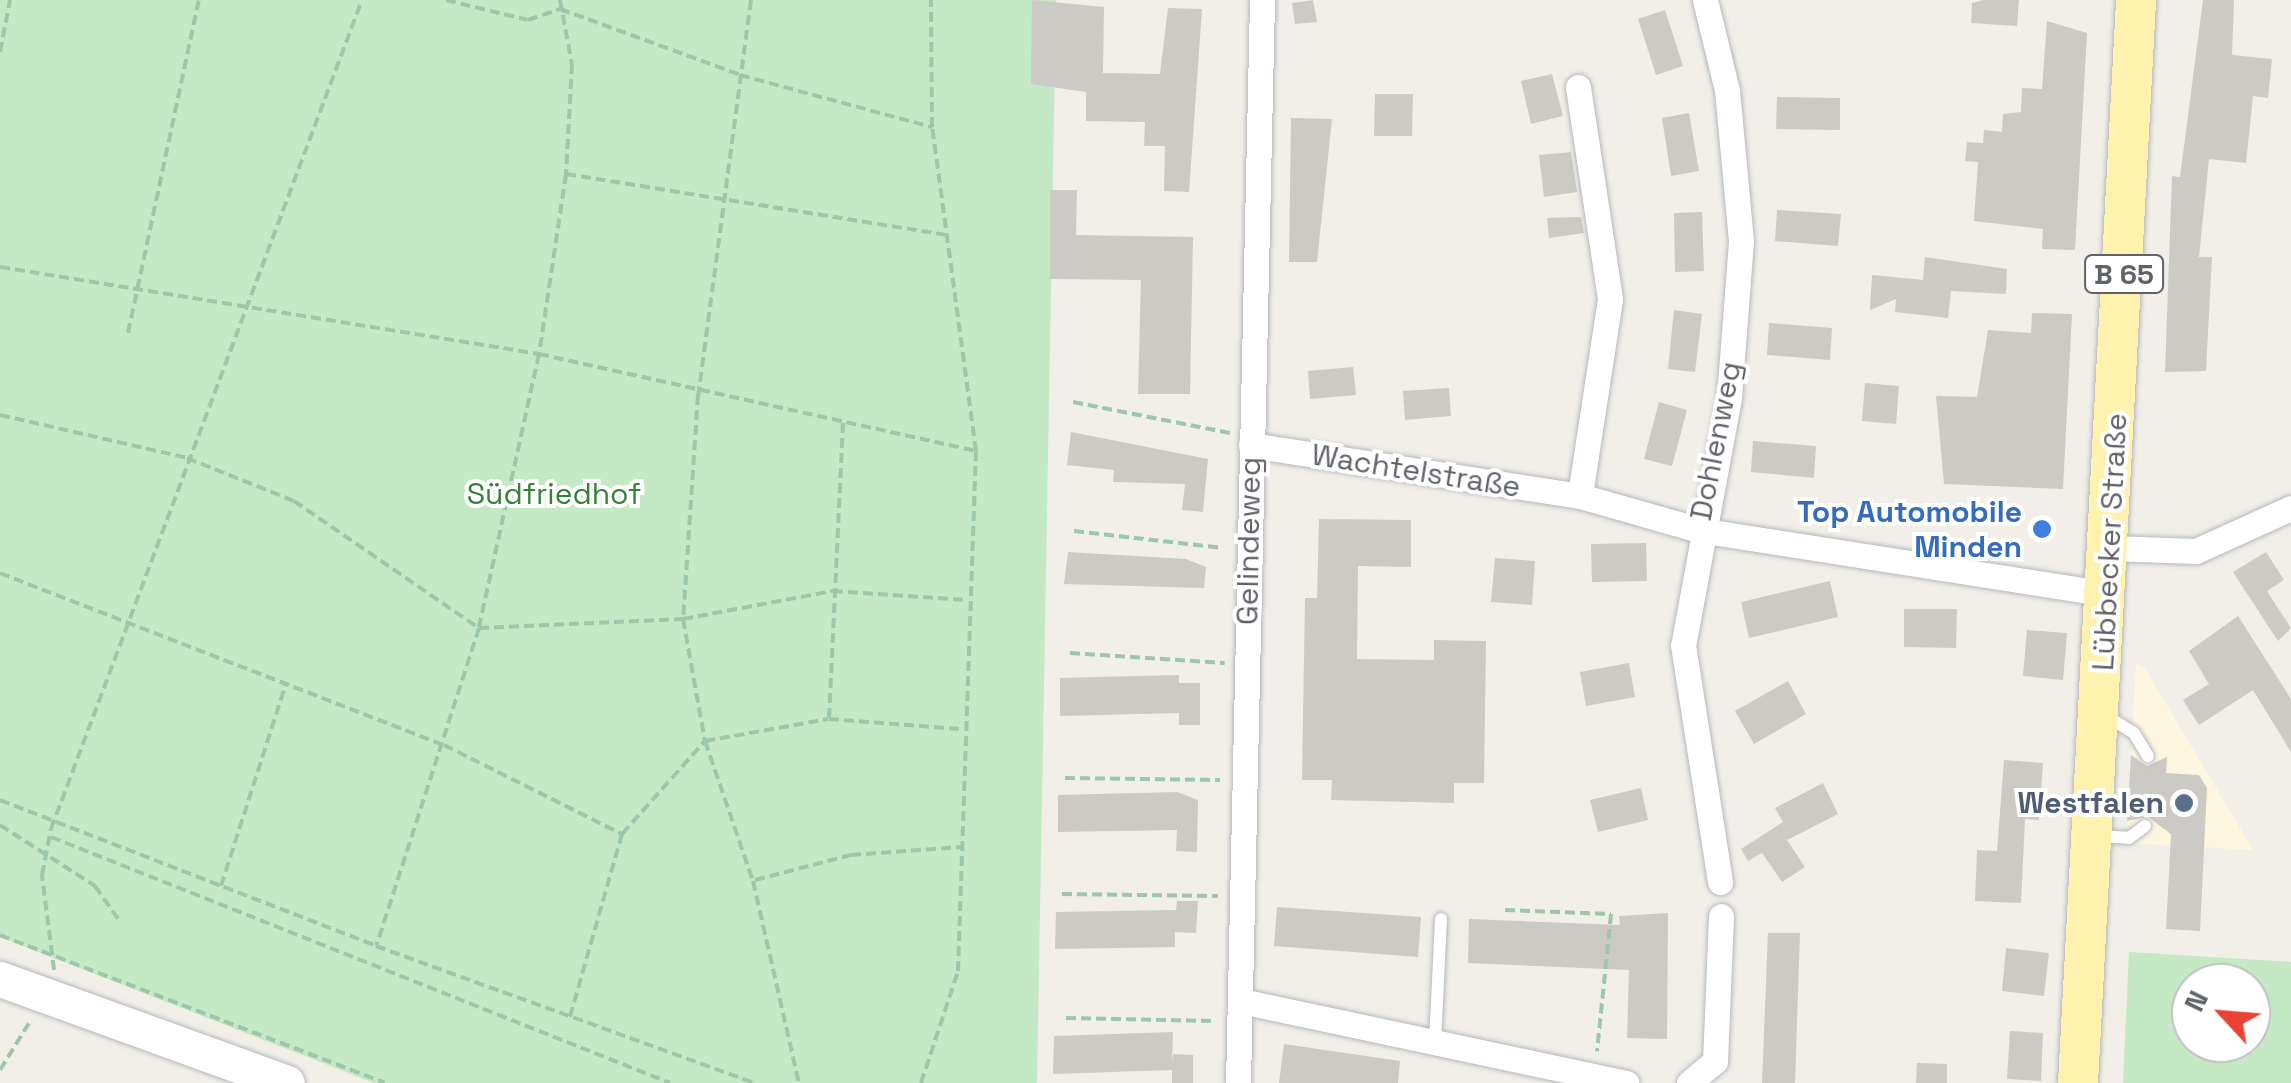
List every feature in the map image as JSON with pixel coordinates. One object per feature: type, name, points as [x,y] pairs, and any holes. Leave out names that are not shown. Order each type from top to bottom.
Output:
[{"type":"main road","name":"Lübbecker Straße","points":[[2078,1083],[2136,0]]},
{"type":"street","name":"Gelindeweg","points":[[1238,1083],[1262,0]]},
{"type":"street","name":"Dohlenweg","points":[[1706,0],[1726,90],[1741,241],[1729,398],[1699,530],[1683,644],[1720,882]]},
{"type":"street","points":[[1578,86],[1610,299],[1580,496]]},
{"type":"street","name":"Wachtelstraße","points":[[1251,441],[1580,496],[1699,530],[2107,594]]},
{"type":"street","points":[[2109,548],[2196,551],[2291,508]]},
{"type":"street","points":[[1689,1083],[1715,1061],[1722,916]]},
{"type":"street","points":[[0,979],[287,1083]]},
{"type":"street","points":[[1240,1011],[1435,1042],[1626,1083]]},
{"type":"lane","points":[[2100,712],[2134,733],[2148,756]]},
{"type":"lane","points":[[2093,836],[2129,838],[2145,826]]},
{"type":"lane","points":[[1435,1042],[1441,919]]},
{"type":"path","points":[[0,52],[10,0]]},
{"type":"path","points":[[128,333],[199,0]]},
{"type":"path","points":[[58,958],[43,859],[54,820],[123,622],[251,302],[362,0]]},
{"type":"path","points":[[446,0],[528,20],[560,9],[740,75],[932,127]]},
{"type":"path","points":[[376,946],[479,628],[539,354],[566,174],[572,64],[560,0]]},
{"type":"path","points":[[751,0],[740,75],[730,201],[698,395],[683,619],[705,741],[753,881],[799,1083]]},
{"type":"path","points":[[920,1083],[958,971],[960,729],[976,452],[966,324],[946,235],[932,127],[931,0]]},
{"type":"path","points":[[566,174],[946,235]]},
{"type":"path","points":[[0,267],[139,291],[251,302],[539,354],[698,395],[976,452]]},
{"type":"path","points":[[1073,402],[1251,441]]},
{"type":"path","points":[[0,415],[187,458],[294,500],[479,628],[683,619],[833,591],[967,600]]},
{"type":"path","points":[[830,719],[843,422]]},
{"type":"path","points":[[1074,532],[1249,551]]},
{"type":"path","points":[[0,573],[444,745],[622,834]]},
{"type":"path","points":[[1070,653],[1247,664]]},
{"type":"path","points":[[220,886],[286,683]]},
{"type":"path","points":[[570,1017],[622,834],[705,741],[830,719],[960,729]]},
{"type":"path","points":[[1065,778],[1244,780]]},
{"type":"path","points":[[0,800],[376,946],[754,1083]]},
{"type":"path","points":[[0,825],[43,859],[95,886],[119,920]]},
{"type":"path","points":[[50,837],[670,1083]]},
{"type":"path","points":[[753,881],[852,855],[961,847]]},
{"type":"path","points":[[1062,894],[1242,896]]},
{"type":"path","points":[[1505,910],[1611,914],[1593,1076]]},
{"type":"path","points":[[0,935],[385,1083]]},
{"type":"path","points":[[0,1070],[45,997]]},
{"type":"path","points":[[1066,1018],[1240,1011]]},
{"type":"shaded area","points":[[2136,663],[2144,667],[2253,850],[2127,843]]},
{"type":"green space","name":"Südfriedhof","points":[[0,0],[1056,0],[1037,1083],[374,1083],[0,937]]},
{"type":"green space","points":[[2129,952],[2291,962],[2291,1083],[2123,1083]]},
{"type":"building","points":[[1032,0],[1104,7],[1103,73],[1160,74],[1168,8],[1202,9],[1189,192],[1164,191],[1165,146],[1144,146],[1145,122],[1086,121],[1086,92],[1031,84]]},
{"type":"building","points":[[1313,0],[1317,22],[1295,24],[1292,3]]},
{"type":"building","points":[[2019,0],[2017,26],[1971,23],[1972,3]]},
{"type":"building","points":[[2203,0],[2234,0],[2232,55],[2272,59],[2268,98],[2253,96],[2246,163],[2209,159],[2199,257],[2212,257],[2206,371],[2165,372],[2172,176],[2180,177]]},
{"type":"building","points":[[1665,10],[1683,66],[1656,75],[1638,19]]},
{"type":"building","points":[[2047,21],[2087,33],[2075,250],[2042,249],[2043,229],[1974,221],[1978,162],[1965,161],[1967,142],[1983,143],[1984,130],[2002,132],[2003,114],[2021,112],[2022,88],[2042,89]]},
{"type":"building","points":[[1552,74],[1563,116],[1531,124],[1521,81]]},
{"type":"building","points":[[1375,94],[1413,94],[1412,136],[1374,136]]},
{"type":"building","points":[[1777,97],[1840,98],[1840,130],[1776,129]]},
{"type":"building","points":[[1689,113],[1699,171],[1671,176],[1662,118]]},
{"type":"building","points":[[1291,118],[1332,119],[1317,262],[1289,262]]},
{"type":"building","points":[[1571,152],[1577,192],[1544,197],[1539,155]]},
{"type":"building","points":[[1050,190],[1077,190],[1076,235],[1193,237],[1190,394],[1138,394],[1141,280],[1050,279]]},
{"type":"building","points":[[1777,210],[1841,214],[1838,246],[1775,241]]},
{"type":"building","points":[[1702,212],[1704,271],[1675,272],[1674,213]]},
{"type":"building","points":[[1581,217],[1584,233],[1549,238],[1547,218]]},
{"type":"building","points":[[1925,257],[2007,269],[2006,294],[1951,291],[1948,318],[1895,312],[1896,299],[1870,310],[1872,275],[1923,280]]},
{"type":"building","points":[[1674,310],[1702,314],[1695,372],[1668,369]]},
{"type":"building","points":[[2032,313],[2072,314],[2063,489],[1944,484],[1936,396],[1977,397],[1988,330],[2031,333]]},
{"type":"building","points":[[1769,323],[1832,328],[1830,360],[1767,355]]},
{"type":"building","points":[[1353,367],[1356,395],[1310,399],[1308,371]]},
{"type":"building","points":[[1865,383],[1899,386],[1896,424],[1862,421]]},
{"type":"building","points":[[1449,388],[1451,416],[1405,420],[1403,391]]},
{"type":"building","points":[[1659,402],[1687,410],[1672,466],[1644,459]]},
{"type":"building","points":[[1071,432],[1208,459],[1203,512],[1182,510],[1185,484],[1113,482],[1114,470],[1067,465]]},
{"type":"building","points":[[1753,441],[1816,446],[1814,478],[1751,472]]},
{"type":"building","points":[[1319,519],[1411,520],[1411,567],[1358,566],[1357,659],[1434,660],[1434,640],[1486,641],[1484,783],[1454,783],[1454,803],[1331,800],[1332,780],[1302,780],[1305,598],[1317,598]]},
{"type":"building","points":[[1646,543],[1647,581],[1592,582],[1591,544]]},
{"type":"building","points":[[1068,552],[1186,559],[1206,567],[1204,588],[1064,584]]},
{"type":"building","points":[[2266,552],[2284,580],[2267,591],[2291,628],[2278,641],[2233,572]]},
{"type":"building","points":[[1495,558],[1535,561],[1532,605],[1491,602]]},
{"type":"building","points":[[1830,581],[1838,617],[1749,638],[1741,602]]},
{"type":"building","points":[[1904,609],[1957,609],[1956,648],[1904,647]]},
{"type":"building","points":[[2238,616],[2291,699],[2291,752],[2253,690],[2199,725],[2183,700],[2209,684],[2189,651]]},
{"type":"building","points":[[2027,630],[2067,633],[2063,680],[2023,676]]},
{"type":"building","points":[[1629,663],[1635,697],[1586,706],[1580,672]]},
{"type":"building","points":[[1179,675],[1179,683],[1200,683],[1200,725],[1179,725],[1179,713],[1060,716],[1060,678]]},
{"type":"building","points":[[1788,681],[1806,714],[1754,744],[1735,711]]},
{"type":"building","points":[[2131,755],[2147,766],[2167,757],[2166,773],[2199,775],[2207,788],[2200,931],[2166,929],[2171,834],[2148,817],[2127,821]]},
{"type":"building","points":[[2004,760],[2043,763],[2039,820],[2025,819],[2021,903],[1975,901],[1977,850],[1997,851]]},
{"type":"building","points":[[1823,783],[1838,814],[1787,840],[1805,867],[1782,882],[1762,853],[1748,861],[1741,849],[1783,822],[1775,808]]},
{"type":"building","points":[[1641,788],[1648,820],[1598,832],[1590,800]]},
{"type":"building","points":[[1177,792],[1198,800],[1197,852],[1176,851],[1177,830],[1058,832],[1058,795]]},
{"type":"building","points":[[1177,901],[1198,901],[1196,933],[1175,932],[1175,947],[1055,949],[1056,912],[1176,910]]},
{"type":"building","points":[[1277,907],[1421,917],[1418,957],[1274,946]]},
{"type":"building","points":[[1668,913],[1667,1039],[1627,1038],[1629,970],[1468,963],[1469,919],[1620,925],[1619,916]]},
{"type":"building","points":[[1768,933],[1800,933],[1795,1083],[1762,1083]]},
{"type":"building","points":[[2006,948],[2049,953],[2044,996],[2002,991]]},
{"type":"building","points":[[2010,1031],[2043,1033],[2041,1081],[2007,1079]]},
{"type":"building","points":[[1173,1032],[1172,1063],[1173,1054],[1193,1055],[1193,1083],[1172,1083],[1172,1070],[1053,1074],[1054,1036]]},
{"type":"building","points":[[1284,1044],[1400,1061],[1398,1083],[1279,1083]]},
{"type":"building","points":[[1917,1063],[1947,1064],[1947,1083],[1916,1083]]},
{"type":"place","name":"Top Automobile Minden","points":[[2042,529]]},
{"type":"place","name":"Westfalen","points":[[2184,803]]}]
